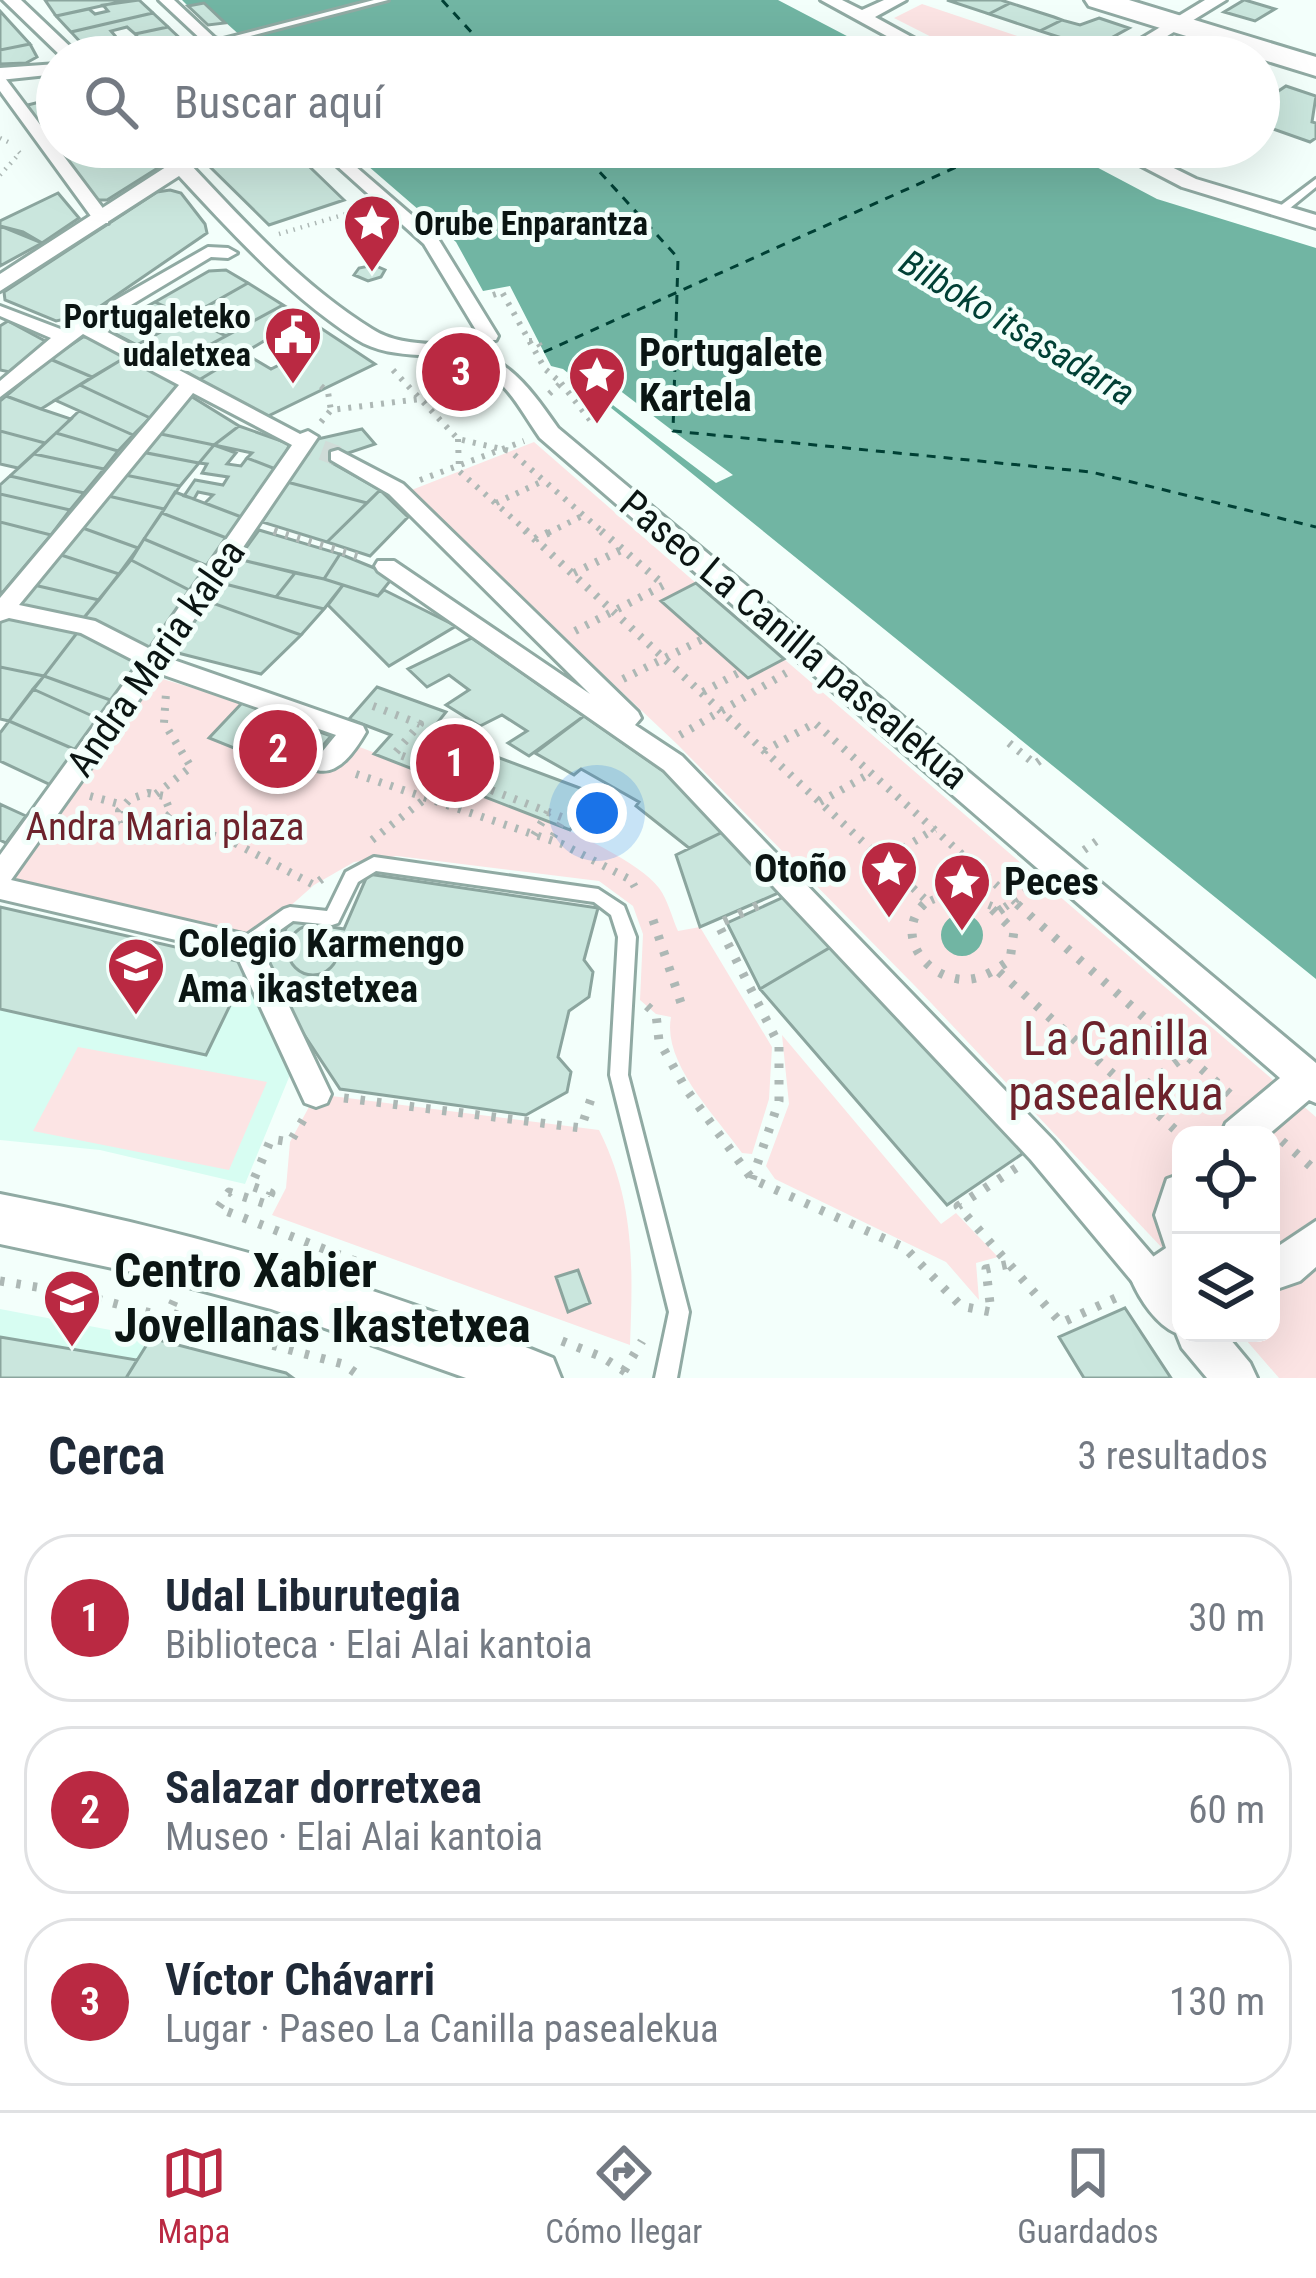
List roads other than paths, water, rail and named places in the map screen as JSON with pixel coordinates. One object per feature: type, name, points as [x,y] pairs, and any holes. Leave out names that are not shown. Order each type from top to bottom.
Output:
[{"type":"main road","points":[[1099,0],[1225,36]]},
{"type":"main road","points":[[1118,0],[1179,22]]},
{"type":"main road","points":[[1280,53],[1316,64]]},
{"type":"street","points":[[10,0],[49,36]]},
{"type":"street","points":[[166,0],[205,36]]},
{"type":"street","points":[[829,0],[899,36]]},
{"type":"street","points":[[862,17],[898,0]]},
{"type":"street","points":[[1155,36],[1218,0]]},
{"type":"street","points":[[36,72],[1,77],[36,126]]},
{"type":"street","points":[[66,168],[102,219]]},
{"type":"street","points":[[0,284],[178,168]]},
{"type":"street","name":"Paseo La Canilla pasealekua","points":[[183,168],[367,336],[384,345],[490,363],[514,385],[549,433],[1312,1083]]},
{"type":"street","points":[[347,168],[431,242],[490,336]]},
{"type":"street","points":[[1158,168],[1189,183],[1316,222]]},
{"type":"street","points":[[0,391],[64,337],[212,242],[229,253]]},
{"type":"street","points":[[3,311],[64,337]]},
{"type":"street","points":[[83,326],[189,386],[3,606],[87,627],[160,671],[354,732],[326,763]]},
{"type":"street","name":"Andra Maria kalea","points":[[0,875],[160,671],[301,438],[189,386]]},
{"type":"street","points":[[338,456],[396,489],[666,755],[1042,1150],[1167,1271]]},
{"type":"street","points":[[386,566],[666,755]]},
{"type":"street","points":[[0,888],[246,945],[316,1094]]},
{"type":"street","points":[[1252,1126],[1312,1083]]},
{"type":"street","points":[[0,1219],[96,1237],[299,1293],[437,1336],[533,1378]]},
{"type":"street","points":[[1280,1269],[1316,1240]]},
{"type":"street","points":[[1205,1342],[1235,1378]]},
{"type":"lane","points":[[241,36],[384,0]]},
{"type":"lane","points":[[1280,211],[1316,182]]},
{"type":"lane","points":[[246,945],[290,914],[332,918],[352,877],[374,864],[598,896],[618,911],[627,937],[628,967],[619,1075],[679,1312],[666,1378]]},
{"type":"water","points":[[182,0],[778,0],[847,36],[241,36],[204,3],[188,6]]},
{"type":"water","name":"Bilboko itsasadarra","points":[[370,168],[1098,168],[1157,199],[1316,248],[1316,979],[563,369],[551,366],[510,286],[483,291],[456,242]]},
{"type":"water","points":[[962,914],[977,920],[983,935],[977,950],[962,956],[947,950],[941,935],[947,920]]},
{"type":"tunnel","points":[[295,440],[338,456]]},
{"type":"place","name":"Orube Enparantza","points":[[372,274]]},
{"type":"place","name":"Víctor Chávarri","points":[[461,372]]},
{"type":"place","name":"Portugaleteko udaletxea","points":[[293,386]]},
{"type":"place","name":"Portugalete Kartela","points":[[597,426]]},
{"type":"place","name":"Salazar dorretxea","points":[[278,749]]},
{"type":"place","name":"Udal Liburutegia","points":[[455,763]]},
{"type":"place","name":"Otoño","points":[[889,920]]},
{"type":"place","name":"Peces","points":[[962,933]]},
{"type":"place","name":"Colegio Karmengo Ama ikastetxea","points":[[136,1017]]},
{"type":"place","name":"Centro Xabier Jovellanas Ikastetxea","points":[[72,1349]]},
{"type":"park label","name":"Andra Maria plaza","points":[[165,827]]},
{"type":"park label","name":"La Canilla pasealekua","points":[[1116,1066]]}]
